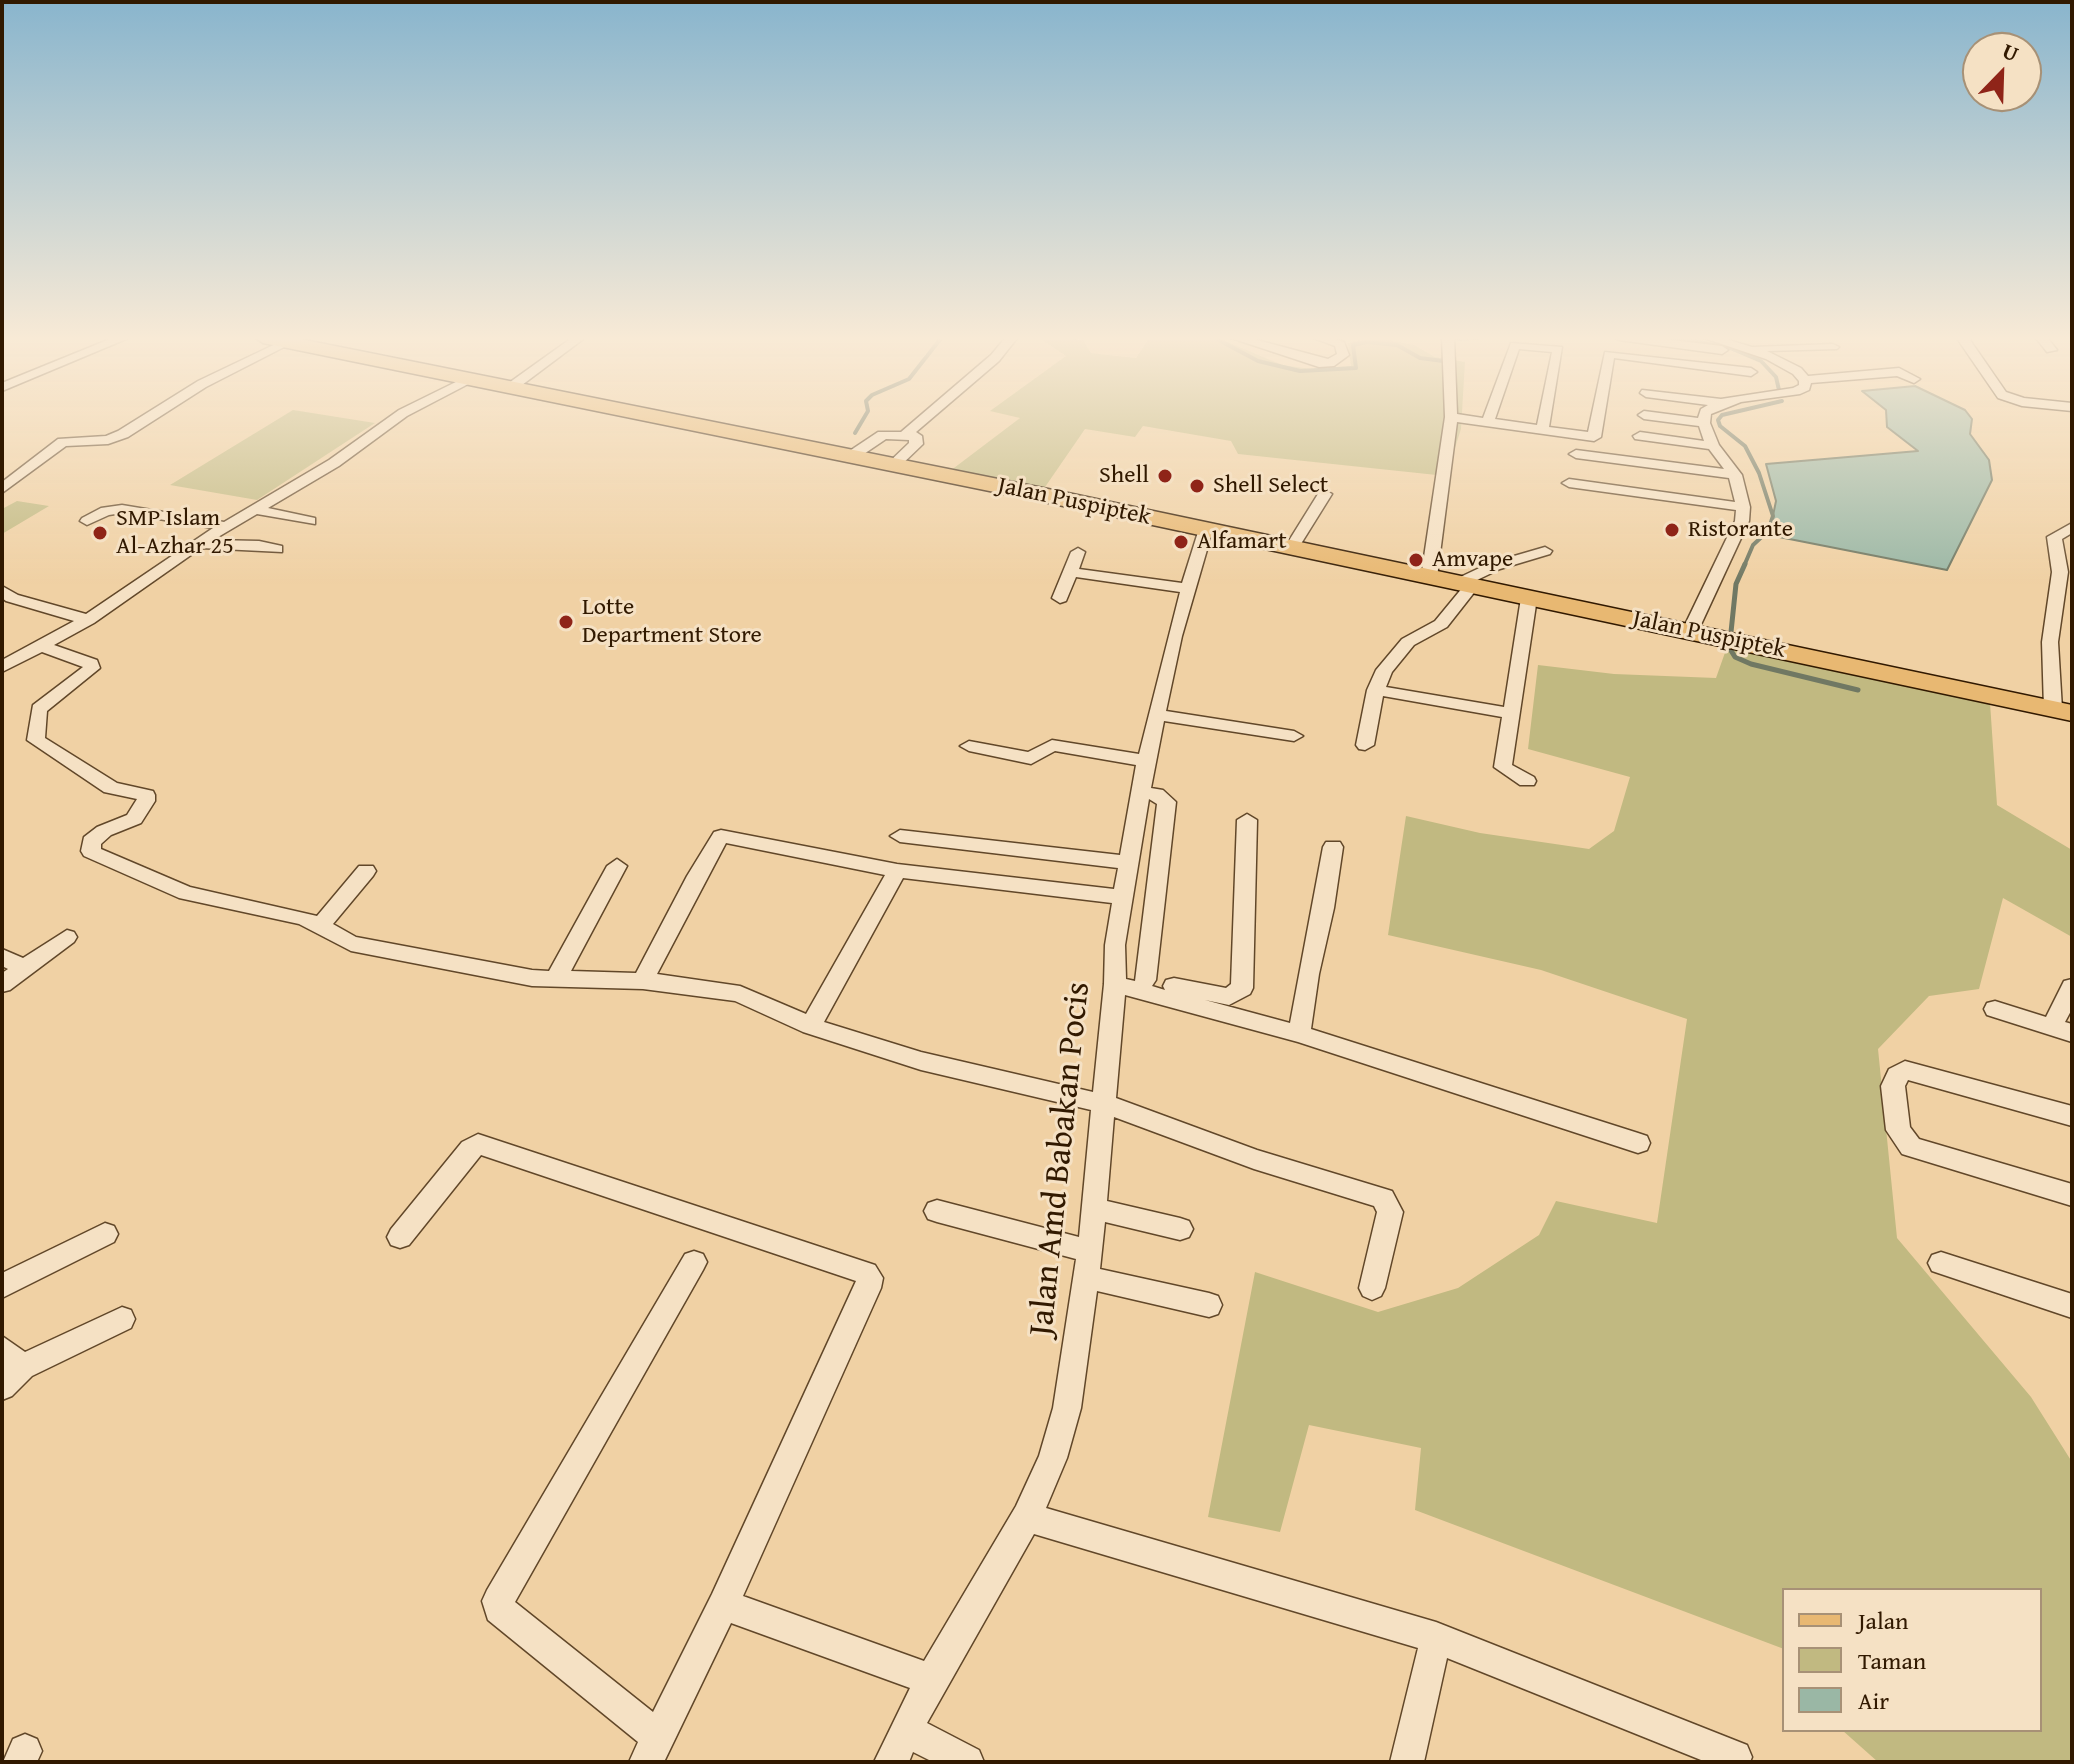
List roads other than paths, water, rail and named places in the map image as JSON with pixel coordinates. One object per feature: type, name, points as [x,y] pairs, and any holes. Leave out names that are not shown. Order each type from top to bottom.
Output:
[{"type":"main road","name":"Jalan Puspiptek","points":[[664,419],[1206,529],[2063,711]]},
{"type":"street","points":[[2,489],[63,442],[108,440],[146,419]]},
{"type":"street","points":[[2,667],[88,620],[198,543],[334,463],[394,419]]},
{"type":"street","points":[[906,434],[923,419]]},
{"type":"street","points":[[1429,577],[1451,419]]},
{"type":"street","points":[[1480,419],[1542,431],[1596,436],[1599,419]]},
{"type":"street","points":[[1542,431],[1544,419]]},
{"type":"street","points":[[1676,419],[1704,423]]},
{"type":"street","points":[[1690,631],[1742,521],[1743,507],[1735,475],[1713,446],[1704,419]]},
{"type":"street","points":[[850,457],[883,435],[915,436],[916,444],[893,465]]},
{"type":"street","points":[[1640,436],[1713,446]]},
{"type":"street","points":[[1576,454],[1735,475]]},
{"type":"street","points":[[1569,483],[1743,507]]},
{"type":"street","points":[[1292,547],[1325,494]]},
{"type":"street","points":[[87,521],[106,511],[122,509],[225,526]]},
{"type":"street","points":[[254,509],[310,521]]},
{"type":"street","points":[[2063,711],[2050,642],[2060,572],[2054,537],[2072,527]]},
{"type":"street","name":"Jalan Amd Babakan Pocis","points":[[891,1762],[931,1680],[1027,1517],[1053,1458],[1067,1408],[1094,1209],[1115,979],[1115,945],[1156,715],[1186,588],[1206,529]]},
{"type":"street","points":[[198,543],[238,547],[259,545],[277,549]]},
{"type":"street","points":[[1365,745],[1376,690],[1384,670],[1408,642],[1441,624],[1466,584],[1495,566],[1545,551]]},
{"type":"street","points":[[1060,598],[1078,552]]},
{"type":"street","points":[[1071,572],[1186,588]]},
{"type":"street","points":[[2,591],[12,598],[88,620]]},
{"type":"street","points":[[1527,781],[1503,767],[1529,598]]},
{"type":"street","points":[[43,647],[91,664],[92,668],[39,709],[36,740],[111,788],[146,795],[146,801],[134,819],[104,831],[91,842],[91,851],[186,893],[284,913],[321,925],[336,938],[351,944],[442,963],[555,980],[643,981],[706,987],[740,994],[811,1026],[921,1061],[1102,1103],[1254,1159],[1383,1198],[1390,1212],[1372,1288]]},
{"type":"street","points":[[1376,690],[1512,714]]},
{"type":"street","points":[[1156,715],[1294,736]]},
{"type":"street","points":[[969,746],[1031,758],[1052,745],[1146,761]]},
{"type":"street","points":[[1143,793],[1156,794],[1167,802],[1145,980]]},
{"type":"street","points":[[1115,979],[1145,980],[1229,997],[1242,988],[1247,820]]},
{"type":"street","points":[[900,836],[1129,863]]},
{"type":"street","points":[[643,981],[720,837],[897,871],[1123,897]]},
{"type":"street","points":[[1299,1034],[1333,847]]},
{"type":"street","points":[[555,980],[617,866]]},
{"type":"street","points":[[321,925],[366,871]]},
{"type":"street","points":[[811,1026],[897,871]]},
{"type":"street","points":[[2,984],[67,937]]},
{"type":"street","points":[[2,957],[24,968]]},
{"type":"street","points":[[1115,979],[1299,1034],[1638,1143]]},
{"type":"street","points":[[1995,1009],[2062,1030],[2072,987]]},
{"type":"street","points":[[2072,1116],[1905,1070],[1897,1075],[1893,1086],[1898,1130],[1911,1147],[2072,1195]]},
{"type":"street","points":[[400,1237],[471,1149],[481,1144],[866,1273],[870,1278],[723,1605],[653,1750],[499,1609],[498,1601],[694,1262]]},
{"type":"street","points":[[1094,1209],[1180,1229]]},
{"type":"street","points":[[937,1211],[1209,1305]]},
{"type":"street","points":[[2,1286],[105,1234]]},
{"type":"street","points":[[1941,1263],[2072,1306]]},
{"type":"street","points":[[2,1387],[12,1358],[122,1319]]},
{"type":"street","points":[[1027,1517],[1436,1638],[1735,1757]]},
{"type":"street","points":[[723,1605],[931,1680]]},
{"type":"street","points":[[1407,1762],[1436,1638]]},
{"type":"street","points":[[906,1730],[967,1762]]},
{"type":"water","points":[[1887,419],[1972,419],[1970,434],[1989,460],[1992,480],[1947,570],[1769,535],[1776,501],[1766,464],[1918,451],[1887,427]]},
{"type":"waterway","points":[[855,433],[863,419]]},
{"type":"waterway","points":[[1719,419],[1720,426],[1745,446],[1759,473],[1773,516],[1768,531],[1753,545],[1744,566]]},
{"type":"waterway","points":[[1731,632],[1736,584],[1745,564]]},
{"type":"waterway","points":[[1730,649],[1735,657],[1751,664],[1858,690]]},
{"type":"place","name":"Shell","points":[[1165,476]]},
{"type":"place","name":"Shell Select","points":[[1197,486]]},
{"type":"place","name":"Ristorante","points":[[1672,530]]},
{"type":"place","name":"SMP Islam Al-Azhar 25","points":[[100,533]]},
{"type":"place","name":"Alfamart","points":[[1181,542]]},
{"type":"place","name":"Amvape","points":[[1416,560]]},
{"type":"place","name":"Lotte Department Store","points":[[566,622]]}]
